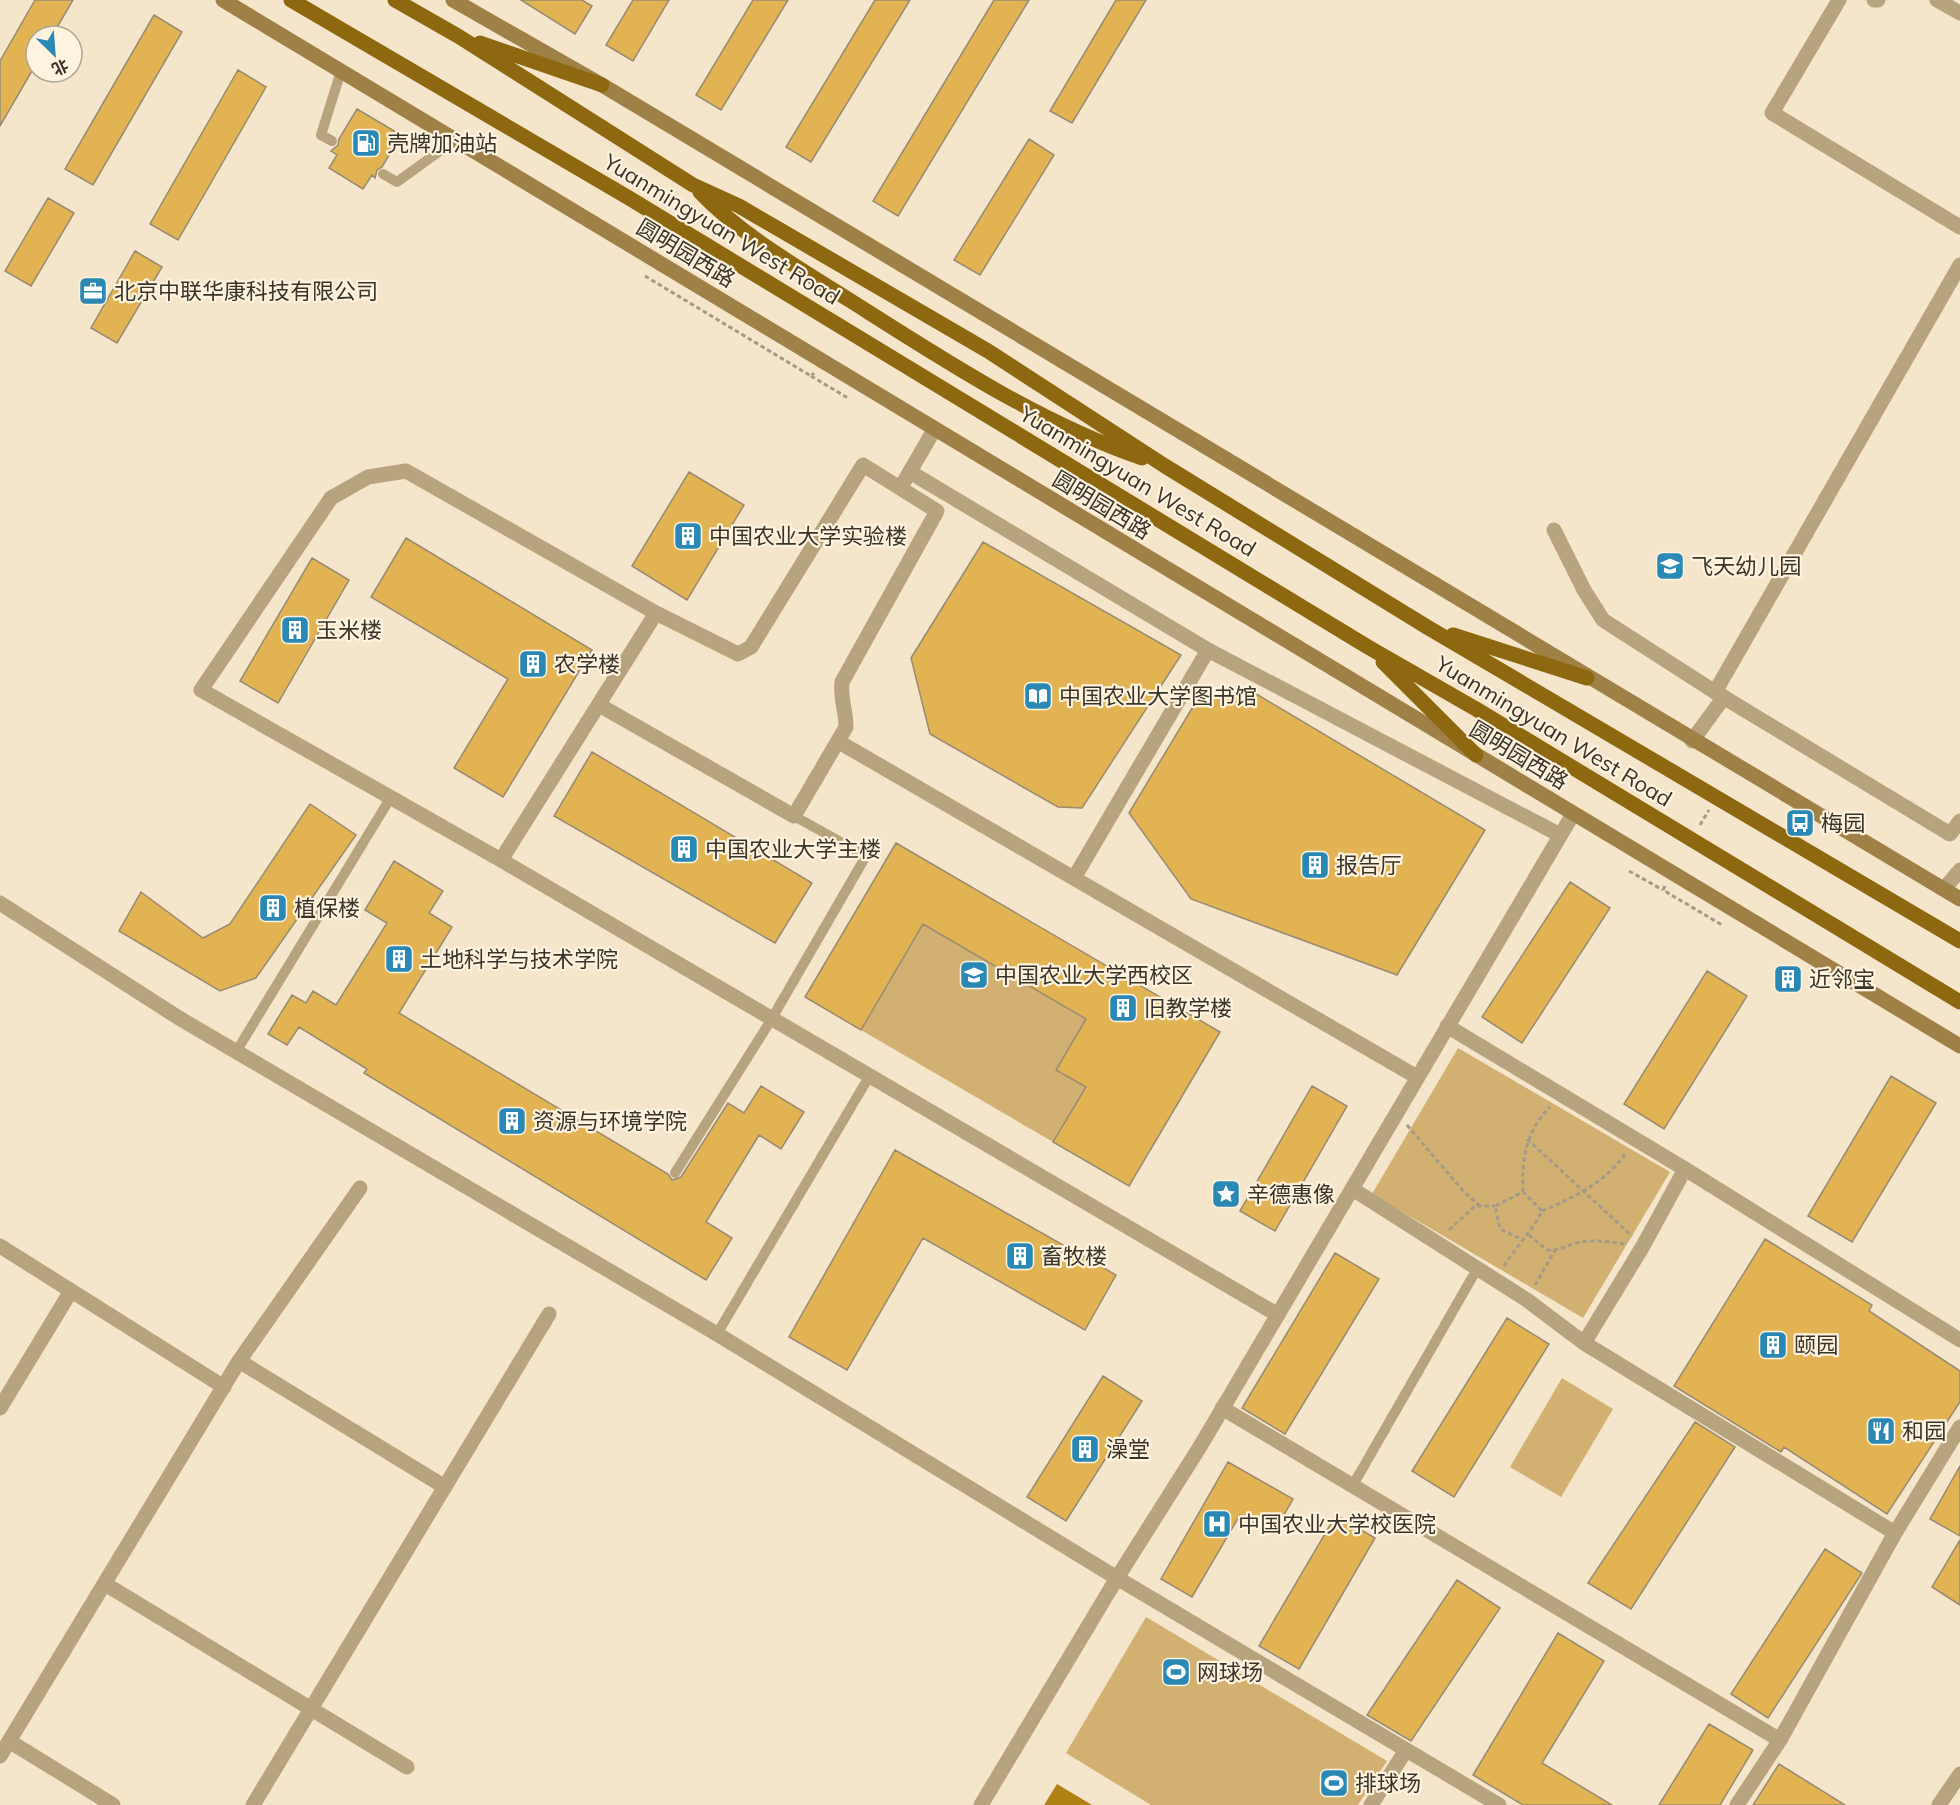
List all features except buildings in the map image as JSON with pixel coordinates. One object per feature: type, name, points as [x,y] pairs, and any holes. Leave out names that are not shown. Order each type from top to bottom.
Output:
[{"type":"main road","name":"Yuanmingyuan West Road","points":[[291,0],[630,198],[1368,647],[1476,709],[1960,1002]]},
{"type":"main road","name":"Yuanmingyuan West Road","points":[[395,0],[458,36],[693,185],[739,206],[988,351],[1165,466],[1427,627],[1960,941]]},
{"type":"main road","points":[[458,36],[602,85]]},
{"type":"main road","name":"Yuanmingyuan West Road","points":[[693,185],[720,213],[817,279],[971,377],[1103,444],[1165,466]]},
{"type":"main road","points":[[1427,627],[1587,678]]},
{"type":"main road","points":[[1368,647],[1476,755]]},
{"type":"street","name":"圆明园西路","points":[[223,0],[1960,1046]]},
{"type":"street","points":[[453,0],[602,85],[1692,741],[1960,899]]},
{"type":"street","points":[[1839,0],[1772,113],[1960,227]]},
{"type":"street","points":[[1937,0],[1960,13]]},
{"type":"street","points":[[1692,741],[1960,265]]},
{"type":"street","points":[[900,488],[934,430]]},
{"type":"street","points":[[599,705],[794,816],[840,742],[846,727],[846,713],[840,695],[842,682],[937,512],[863,465],[751,647],[738,654],[656,613],[406,471],[368,477],[331,498],[201,690],[501,860],[1278,1315]]},
{"type":"street","points":[[910,472],[1208,650],[1560,835]]},
{"type":"street","points":[[1554,530],[1584,590],[1603,620],[1719,694],[1950,834],[1960,821]]},
{"type":"street","points":[[501,860],[656,613]]},
{"type":"street","points":[[1074,878],[1208,650]]},
{"type":"street","points":[[840,742],[1417,1077]]},
{"type":"street","points":[[981,1805],[1116,1578],[1222,1408],[1353,1190],[1417,1077],[1573,814]]},
{"type":"street","points":[[1944,889],[1960,870]]},
{"type":"street","points":[[0,903],[236,1052],[717,1334],[1116,1578],[1499,1805]]},
{"type":"street","points":[[1447,1026],[1685,1169],[1960,1340]]},
{"type":"street","points":[[1584,1343],[1643,1246],[1685,1169]]},
{"type":"street","points":[[0,1756],[239,1361],[360,1188]]},
{"type":"street","points":[[1353,1190],[1527,1300],[1584,1343],[1895,1533]]},
{"type":"street","points":[[0,1246],[224,1387]]},
{"type":"street","points":[[0,1407],[71,1291]]},
{"type":"street","points":[[253,1805],[549,1314]]},
{"type":"street","points":[[239,1361],[445,1487]]},
{"type":"street","points":[[1222,1408],[1780,1740]]},
{"type":"street","points":[[1737,1805],[1780,1740],[1895,1533],[1960,1427]]},
{"type":"street","points":[[105,1584],[407,1767]]},
{"type":"street","points":[[9,1741],[113,1805]]},
{"type":"street","points":[[1371,1805],[1406,1750]]},
{"type":"street","points":[[1939,1805],[1960,1774]]},
{"type":"lane","points":[[332,141],[321,135],[341,71]]},
{"type":"lane","points":[[383,174],[398,182],[455,140]]},
{"type":"lane","points":[[236,1052],[391,797]]},
{"type":"lane","points":[[675,1173],[771,1020],[866,856],[794,816]]},
{"type":"lane","points":[[717,1334],[870,1075]]},
{"type":"lane","points":[[1353,1485],[1477,1269]]},
{"type":"path","points":[[811,376],[848,398]]},
{"type":"path","points":[[1695,833],[1712,806]]},
{"type":"path","points":[[1629,872],[1724,926]]},
{"type":"path","points":[[1663,890],[1668,880]]},
{"type":"path","points":[[1542,1211],[1523,1192],[1522,1162],[1527,1139],[1540,1117],[1561,1094]]},
{"type":"path","points":[[1397,1113],[1464,1192],[1480,1206]]},
{"type":"path","points":[[1527,1139],[1643,1246]]},
{"type":"path","points":[[1495,1280],[1529,1235],[1542,1211],[1585,1192],[1617,1167],[1636,1140]]},
{"type":"path","points":[[1439,1245],[1452,1224],[1475,1206],[1495,1206],[1523,1192]]},
{"type":"path","points":[[1495,1206],[1500,1229],[1523,1240]]},
{"type":"path","points":[[1529,1235],[1547,1250],[1598,1241],[1643,1246]]},
{"type":"path","points":[[1527,1300],[1555,1250]]},
{"type":"shaded area","points":[[923,924],[1086,1019],[1056,1069],[1086,1087],[1053,1142],[861,1030]]},
{"type":"shaded area","points":[[1458,1048],[1670,1172],[1583,1318],[1372,1194]]},
{"type":"shaded area","points":[[1562,1378],[1613,1409],[1561,1497],[1510,1467]]},
{"type":"shaded area","name":"网球场","points":[[1146,1617],[1387,1761],[1358,1805],[1151,1805],[1066,1753]]},
{"type":"shaded area","points":[[1057,1784],[1092,1805],[1044,1805]]},
{"type":"place","name":"壳牌加油站","points":[[366,143]]},
{"type":"place","name":"北京中联华康科技有限公司","points":[[93,291]]},
{"type":"place","name":"中国农业大学实验楼","points":[[688,536]]},
{"type":"place","name":"飞天幼儿园","points":[[1670,566]]},
{"type":"place","name":"玉米楼","points":[[295,630]]},
{"type":"place","name":"农学楼","points":[[533,664]]},
{"type":"place","name":"中国农业大学图书馆","points":[[1038,696]]},
{"type":"place","name":"梅园","points":[[1800,823]]},
{"type":"place","name":"中国农业大学主楼","points":[[684,849]]},
{"type":"place","name":"报告厅","points":[[1315,865]]},
{"type":"place","name":"植保楼","points":[[273,908]]},
{"type":"place","name":"土地科学与技术学院","points":[[399,959]]},
{"type":"place","name":"中国农业大学西校区","points":[[974,975]]},
{"type":"place","name":"近邻宝","points":[[1788,979]]},
{"type":"place","name":"旧教学楼","points":[[1123,1008]]},
{"type":"place","name":"资源与环境学院","points":[[512,1121]]},
{"type":"place","name":"辛德惠像","points":[[1226,1194]]},
{"type":"place","name":"畜牧楼","points":[[1020,1256]]},
{"type":"place","name":"颐园","points":[[1773,1345]]},
{"type":"place","name":"和园","points":[[1881,1431]]},
{"type":"place","name":"澡堂","points":[[1085,1449]]},
{"type":"place","name":"中国农业大学校医院","points":[[1217,1524]]},
{"type":"place","name":"网球场","points":[[1176,1672]]},
{"type":"place","name":"排球场","points":[[1334,1783]]}]
